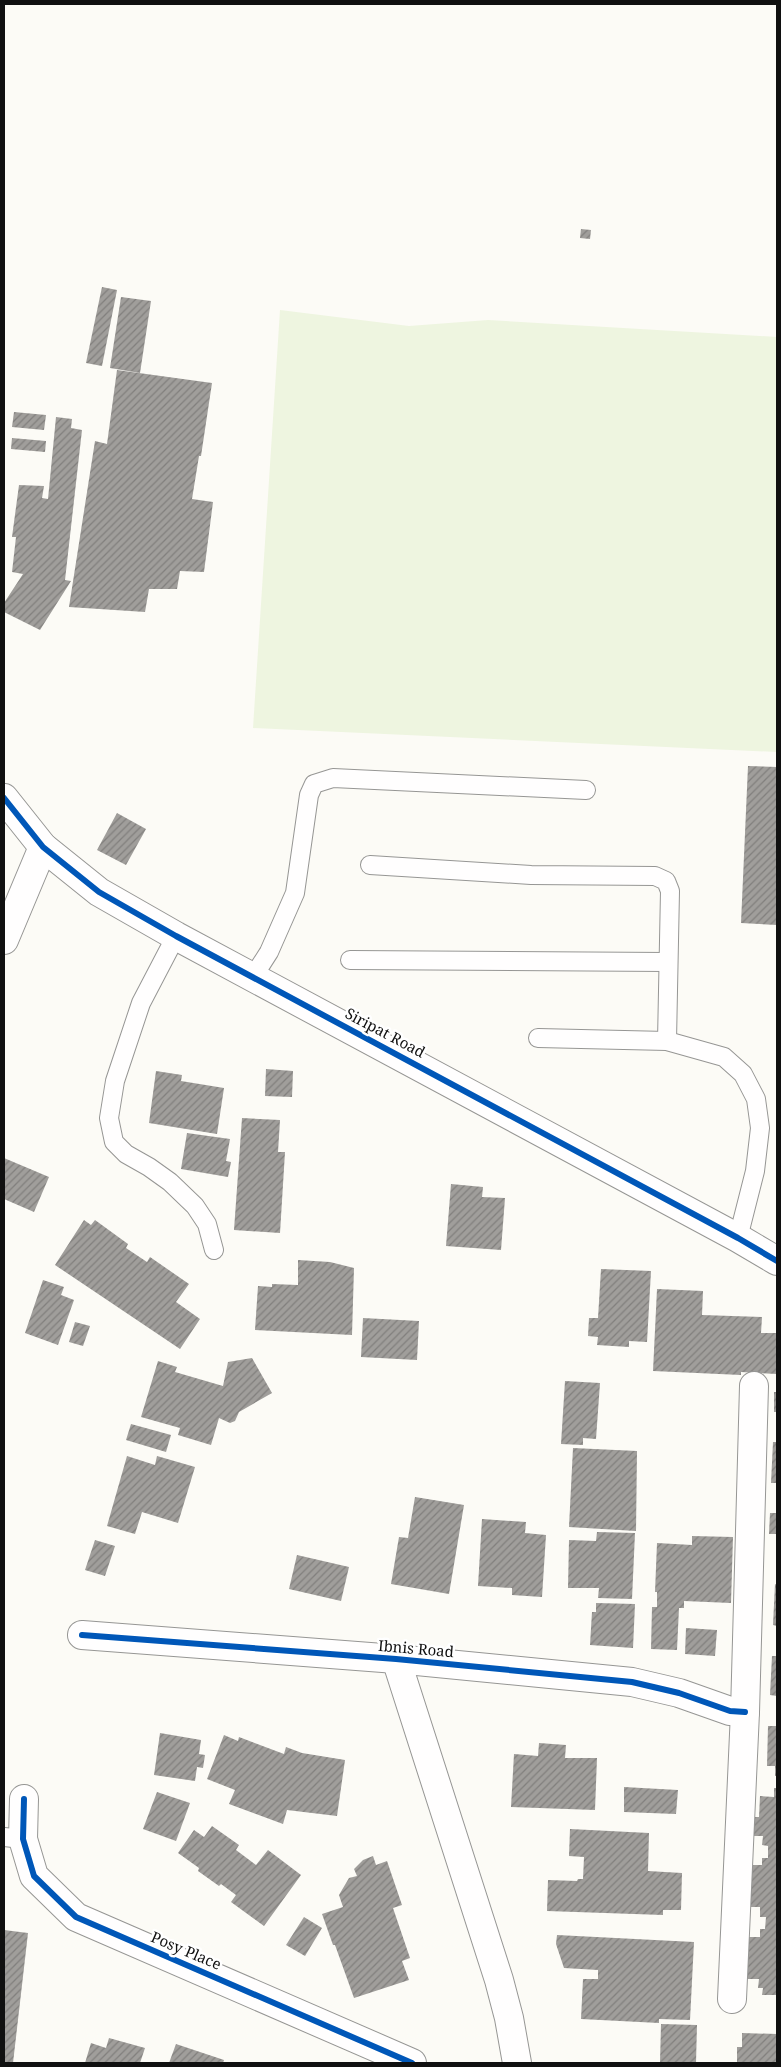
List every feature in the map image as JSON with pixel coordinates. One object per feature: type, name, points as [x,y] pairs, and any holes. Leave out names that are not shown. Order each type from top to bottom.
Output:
[{"type":"street","name":"Siripat Road","points":[[4,798],[43,847],[99,892],[176,936],[738,1238],[777,1261]]},
{"type":"street","points":[[4,940],[43,847]]},
{"type":"street","points":[[732,1999],[744,1712],[754,1386]]},
{"type":"street","name":"Ibnis Road","points":[[82,1635],[396,1659],[632,1682],[679,1693],[730,1711],[744,1712]]},
{"type":"street","name":"Ibnis Road","points":[[396,1659],[499,1980],[509,2018],[517,2063]]},
{"type":"street","name":"Posy Place","points":[[24,1799],[13,1838],[34,1876],[76,1917],[412,2063]]},
{"type":"lane","points":[[253,977],[269,952],[295,893],[309,796],[314,784],[333,778],[586,790]]},
{"type":"lane","points":[[370,865],[532,875],[655,876],[666,881],[670,891],[667,1041]]},
{"type":"lane","points":[[176,936],[141,1003],[115,1081],[109,1118],[114,1142],[126,1154],[170,1182],[195,1206],[207,1224],[214,1250]]},
{"type":"lane","points":[[350,960],[668,962]]},
{"type":"lane","points":[[538,1038],[667,1041],[724,1057],[743,1074],[756,1099],[760,1128],[755,1171],[738,1238]]},
{"type":"green space","points":[[280,310],[409,326],[488,320],[777,337],[777,752],[253,728]]},
{"type":"building","points":[[581,229],[591,230],[590,239],[580,238]]},
{"type":"building","points":[[102,287],[117,290],[102,366],[86,363]]},
{"type":"building","points":[[121,297],[151,301],[140,373],[110,368]]},
{"type":"building","points":[[117,370],[212,383],[201,456],[199,456],[192,499],[213,502],[204,572],[180,571],[177,589],[149,589],[145,612],[69,607],[95,441],[107,444]]},
{"type":"building","points":[[14,412],[46,415],[44,430],[12,427]]},
{"type":"building","points":[[56,417],[72,419],[71,428],[82,430],[65,580],[71,581],[40,630],[4,612],[4,603],[23,574],[12,572],[16,537],[12,537],[19,485],[44,486],[42,498],[48,499]]},
{"type":"building","points":[[12,438],[46,441],[45,452],[11,449]]},
{"type":"building","points":[[748,766],[777,767],[777,925],[741,923]]},
{"type":"building","points":[[117,813],[146,829],[126,865],[97,850]]},
{"type":"building","points":[[266,1069],[293,1071],[292,1097],[265,1096]]},
{"type":"building","points":[[156,1071],[182,1075],[181,1081],[224,1088],[217,1134],[149,1123]]},
{"type":"building","points":[[242,1118],[280,1120],[278,1152],[285,1152],[280,1233],[234,1230]]},
{"type":"building","points":[[187,1133],[230,1139],[226,1161],[231,1162],[228,1177],[181,1169]]},
{"type":"building","points":[[4,1158],[49,1177],[34,1212],[4,1199]]},
{"type":"building","points":[[451,1184],[483,1187],[482,1197],[505,1198],[501,1250],[446,1246]]},
{"type":"building","points":[[84,1220],[91,1225],[95,1220],[128,1244],[126,1248],[147,1262],[150,1257],[189,1284],[176,1302],[200,1319],[180,1349],[55,1265]]},
{"type":"building","points":[[298,1260],[330,1262],[354,1268],[352,1335],[255,1330],[258,1286],[272,1287],[272,1284],[298,1285]]},
{"type":"building","points":[[601,1269],[651,1271],[647,1342],[629,1341],[629,1347],[597,1345],[598,1337],[588,1336],[589,1318],[598,1318]]},
{"type":"building","points":[[43,1280],[64,1287],[61,1295],[74,1300],[58,1345],[25,1333]]},
{"type":"building","points":[[657,1289],[703,1291],[702,1315],[762,1317],[761,1333],[777,1333],[777,1374],[741,1372],[741,1375],[653,1371]]},
{"type":"building","points":[[363,1318],[419,1321],[417,1360],[361,1357]]},
{"type":"building","points":[[75,1322],[90,1326],[83,1346],[69,1342]]},
{"type":"building","points":[[252,1358],[272,1393],[239,1412],[235,1421],[230,1423],[219,1418],[211,1445],[178,1435],[180,1428],[141,1417],[158,1361],[177,1367],[175,1372],[223,1386],[228,1362]]},
{"type":"building","points":[[565,1381],[600,1383],[596,1439],[583,1438],[583,1445],[561,1444]]},
{"type":"building","points":[[774,1392],[777,1392],[777,1412],[774,1412]]},
{"type":"building","points":[[131,1424],[171,1435],[166,1452],[126,1440]]},
{"type":"building","points":[[773,1442],[777,1442],[777,1483],[771,1483]]},
{"type":"building","points":[[573,1448],[637,1451],[636,1531],[569,1527]]},
{"type":"building","points":[[127,1456],[155,1465],[157,1456],[195,1467],[178,1523],[142,1512],[135,1534],[107,1526]]},
{"type":"building","points":[[415,1497],[464,1505],[449,1594],[391,1584],[399,1537],[408,1538]]},
{"type":"building","points":[[770,1513],[777,1513],[777,1534],[769,1534]]},
{"type":"building","points":[[482,1519],[526,1522],[525,1533],[546,1535],[542,1597],[512,1595],[512,1588],[478,1586]]},
{"type":"building","points":[[597,1532],[635,1533],[632,1599],[598,1598],[599,1588],[568,1588],[569,1540],[596,1541]]},
{"type":"building","points":[[692,1536],[733,1537],[731,1603],[684,1601],[684,1608],[679,1608],[677,1650],[651,1649],[652,1607],[657,1607],[657,1592],[655,1592],[657,1543],[692,1545]]},
{"type":"building","points":[[95,1540],[115,1546],[105,1576],[85,1570]]},
{"type":"building","points":[[297,1555],[349,1567],[341,1601],[289,1589]]},
{"type":"building","points":[[775,1584],[777,1585],[777,1626],[773,1625]]},
{"type":"building","points":[[596,1603],[635,1604],[633,1648],[590,1645],[592,1612],[596,1612]]},
{"type":"building","points":[[686,1628],[717,1630],[715,1656],[685,1654]]},
{"type":"building","points":[[772,1656],[777,1656],[777,1696],[770,1695]]},
{"type":"building","points":[[768,1726],[777,1726],[777,1776],[775,1776],[775,1766],[767,1766]]},
{"type":"building","points":[[160,1733],[201,1740],[199,1754],[205,1755],[203,1768],[197,1767],[195,1781],[154,1775]]},
{"type":"building","points":[[224,1735],[238,1741],[239,1737],[284,1754],[286,1747],[302,1753],[345,1760],[337,1816],[287,1810],[283,1824],[229,1804],[235,1790],[207,1779]]},
{"type":"building","points":[[539,1743],[566,1745],[565,1758],[597,1758],[595,1810],[511,1807],[514,1754],[538,1756]]},
{"type":"building","points":[[624,1787],[678,1790],[676,1814],[624,1812]]},
{"type":"building","points":[[774,1788],[777,1788],[777,1995],[762,1995],[763,1988],[758,1988],[759,1979],[746,1979],[748,1937],[760,1937],[760,1929],[765,1929],[766,1917],[760,1917],[760,1907],[749,1907],[751,1865],[762,1865],[762,1858],[768,1858],[768,1846],[762,1845],[763,1836],[752,1836],[752,1817],[759,1817],[760,1796],[774,1797]]},
{"type":"building","points":[[157,1792],[190,1803],[176,1841],[143,1829]]},
{"type":"building","points":[[212,1826],[239,1845],[236,1850],[256,1865],[268,1850],[301,1875],[264,1926],[231,1902],[236,1895],[198,1871],[199,1868],[178,1853],[194,1830],[204,1837]]},
{"type":"building","points":[[570,1829],[649,1833],[648,1871],[682,1873],[681,1910],[663,1910],[663,1915],[547,1911],[548,1880],[577,1881],[578,1879],[583,1879],[584,1857],[569,1856]]},
{"type":"building","points":[[373,1856],[376,1865],[387,1861],[402,1905],[393,1908],[410,1958],[402,1961],[409,1980],[354,1998],[322,1914],[343,1907],[339,1895],[349,1878],[357,1876],[354,1869],[363,1860]]},
{"type":"building","points":[[304,1917],[322,1928],[305,1956],[286,1945]]},
{"type":"building","points":[[4,1930],[28,1933],[13,2063],[4,2063]]},
{"type":"building","points":[[557,1935],[694,1942],[690,2020],[659,2019],[659,2023],[581,2019],[583,1979],[598,1979],[598,1970],[564,1968],[556,1944]]},
{"type":"building","points":[[661,2024],[697,2025],[696,2063],[660,2063]]},
{"type":"building","points":[[742,2033],[777,2034],[777,2063],[737,2063],[737,2047],[742,2047]]},
{"type":"building","points":[[109,2038],[145,2048],[140,2063],[85,2063],[91,2043],[106,2048]]},
{"type":"building","points":[[176,2044],[224,2060],[223,2063],[169,2063]]},
{"type":"cycle path","points":[[4,798],[43,847],[99,892],[176,936],[738,1238],[777,1261]]},
{"type":"cycle path","points":[[82,1635],[396,1659],[632,1682],[679,1693],[730,1711],[745,1712]]},
{"type":"cycle path","points":[[24,1799],[23,1839],[34,1876],[76,1917],[412,2063]]}]
